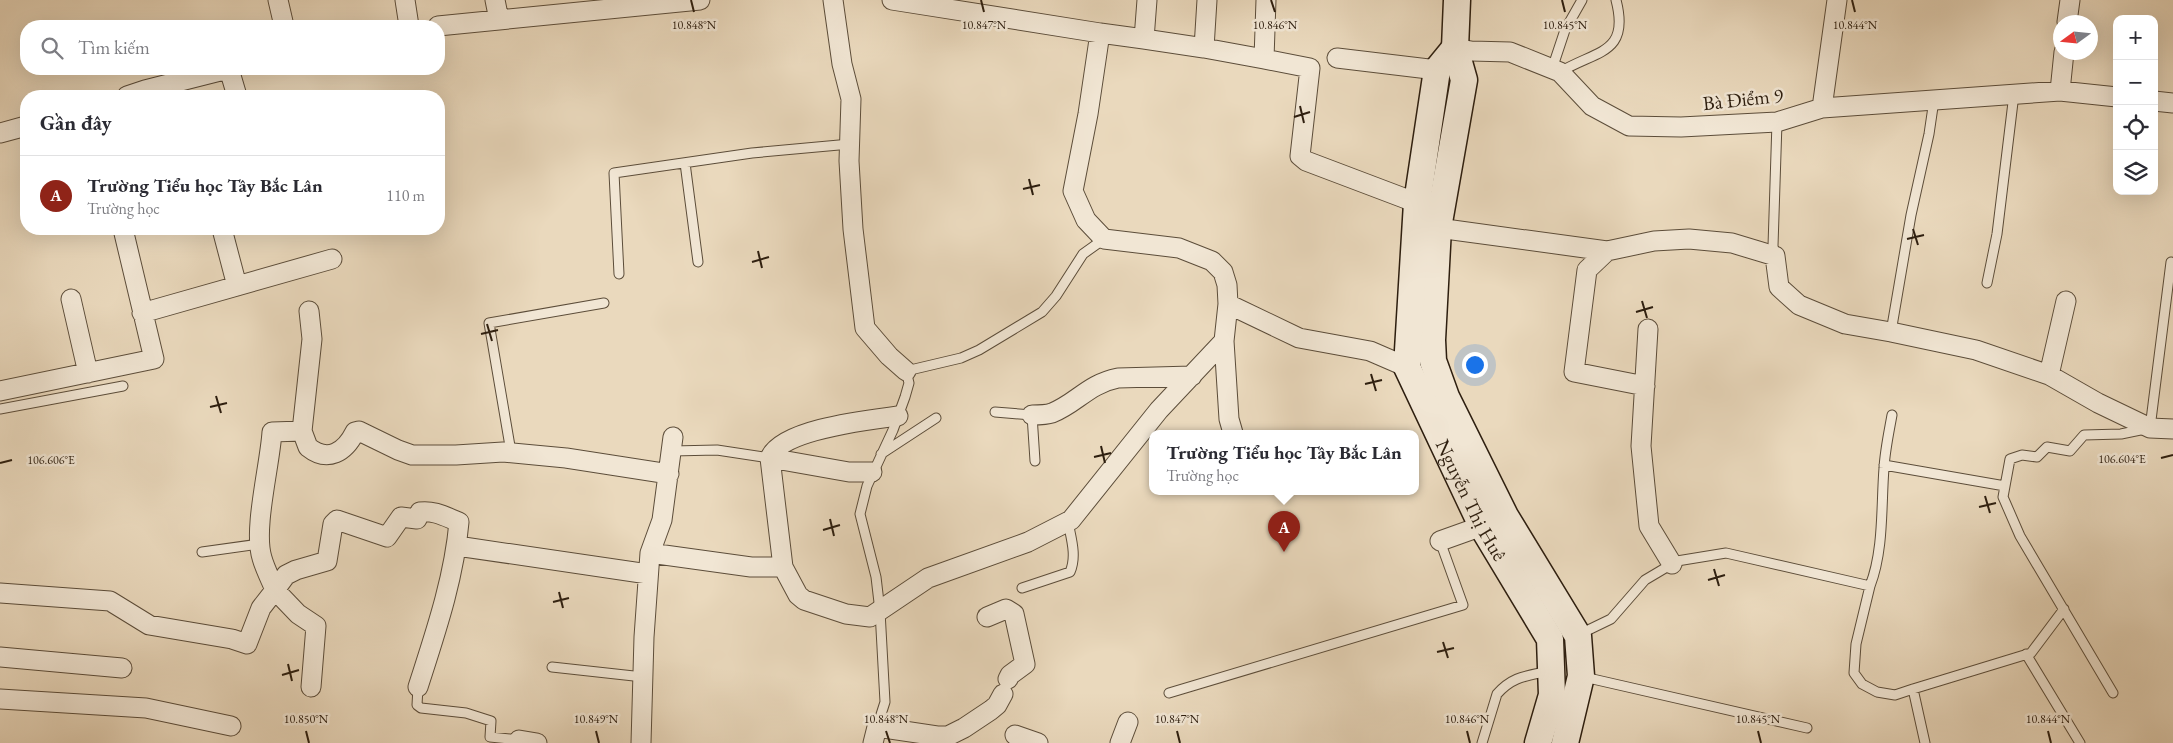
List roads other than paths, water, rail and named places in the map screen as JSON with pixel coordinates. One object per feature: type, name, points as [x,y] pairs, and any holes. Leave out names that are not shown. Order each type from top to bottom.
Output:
[{"type":"street","points":[[278,0],[283,20]]},
{"type":"street","points":[[404,0],[408,20]]},
{"type":"street","points":[[495,0],[499,20]]},
{"type":"street","points":[[445,25],[700,0]]},
{"type":"street","points":[[833,0],[842,64],[851,100],[850,144],[853,229],[865,328],[889,356],[906,371]]},
{"type":"street","points":[[892,0],[1204,48],[1310,68],[1300,156],[1306,162],[1417,203]]},
{"type":"street","points":[[1144,39],[1147,0]]},
{"type":"street","points":[[1204,48],[1207,0]]},
{"type":"street","points":[[1264,59],[1266,0]]},
{"type":"street","name":"Nguyễn Thị Huê","points":[[1456,0],[1455,48],[1464,80],[1438,228],[1432,340],[1433,361],[1494,521],[1578,636],[1581,676],[1565,743]]},
{"type":"street","points":[[1822,108],[1838,0]]},
{"type":"street","points":[[2068,15],[2070,0]]},
{"type":"street","points":[[1100,33],[1088,114],[1073,191],[1086,220],[1104,239],[1179,248],[1212,261],[1223,272],[1227,284],[1228,304],[1224,341],[1229,419],[1232,430]]},
{"type":"street","points":[[1337,58],[1437,70],[1455,48]]},
{"type":"street","name":"Bà Điểm 9","points":[[1455,48],[1470,51],[1510,52],[1556,70],[1592,106],[1629,126],[1680,127],[1777,122],[1822,108],[2060,90],[2113,97]]},
{"type":"street","points":[[2060,90],[2063,60]]},
{"type":"street","name":"Nguyễn Thị Huê","points":[[1437,70],[1417,203],[1407,367],[1494,521],[1550,639],[1552,695],[1538,743]]},
{"type":"street","points":[[145,90],[204,75]]},
{"type":"street","points":[[230,75],[235,90]]},
{"type":"street","points":[[2158,102],[2173,104]]},
{"type":"street","points":[[0,133],[20,128]]},
{"type":"street","points":[[1438,228],[1607,251],[1654,241],[1689,239],[1732,243],[1775,256],[1779,287],[1799,305],[1844,324],[1976,350],[2049,375],[2098,403],[2150,428],[2173,429]]},
{"type":"street","points":[[0,391],[154,359],[124,235]]},
{"type":"street","points":[[224,235],[237,286]]},
{"type":"street","points":[[1607,251],[1587,270],[1574,372],[1645,386]]},
{"type":"street","points":[[142,313],[332,259]]},
{"type":"street","points":[[71,299],[88,372]]},
{"type":"street","points":[[2049,375],[2066,301]]},
{"type":"street","points":[[1228,304],[1299,338],[1370,351],[1407,367]]},
{"type":"street","points":[[309,310],[312,339],[302,430],[308,448],[312,451],[327,454],[339,452],[349,444],[355,432],[359,431],[398,450],[412,454],[511,452],[566,458],[669,474]]},
{"type":"street","points":[[1648,329],[1641,446],[1648,526],[1672,564]]},
{"type":"street","points":[[898,416],[821,429],[787,441],[773,450],[770,458],[782,567],[798,595],[804,600],[863,617],[870,617],[928,578],[1028,542],[1071,520],[1159,410],[1224,341]]},
{"type":"street","points":[[1032,415],[1050,414],[1086,390],[1106,380],[1192,376]]},
{"type":"street","points":[[302,430],[272,432],[259,544],[262,558],[275,590],[291,608],[316,626],[311,687]]},
{"type":"street","points":[[641,743],[650,554],[662,520],[672,444]]},
{"type":"street","points":[[770,458],[849,472],[872,472]]},
{"type":"street","points":[[0,593],[110,600],[149,625],[232,639],[247,644],[261,608],[286,575],[327,560],[333,524],[337,520],[387,537],[401,517],[417,519],[420,512],[438,513],[459,522],[457,546],[438,623],[418,687]]},
{"type":"street","points":[[1440,541],[1494,521]]},
{"type":"street","points":[[457,546],[648,574]]},
{"type":"street","points":[[650,554],[752,567],[782,567]]},
{"type":"street","points":[[875,735],[948,736],[964,728],[997,705],[1010,674],[1025,664],[1014,614],[1006,609],[987,616]]},
{"type":"street","points":[[0,658],[122,668]]},
{"type":"street","points":[[0,699],[146,708],[231,726]]},
{"type":"street","points":[[1120,743],[1128,722]]},
{"type":"street","points":[[1014,735],[1038,743]]},
{"type":"lane","points":[[1556,70],[1565,30],[1582,0]]},
{"type":"lane","points":[[1556,70],[1606,50],[1615,42],[1620,24],[1616,0]]},
{"type":"lane","points":[[1987,283],[1997,234],[2014,94]]},
{"type":"lane","points":[[1891,332],[1911,215],[1930,134],[1934,100]]},
{"type":"lane","points":[[1775,256],[1773,246],[1777,122]]},
{"type":"lane","points":[[619,274],[614,173],[850,144]]},
{"type":"lane","points":[[685,163],[698,262]]},
{"type":"lane","points":[[875,735],[885,702],[880,611],[876,577],[860,514],[872,472],[898,416],[908,383],[906,371],[960,358],[979,350],[1042,312],[1056,296],[1083,254],[1104,239]]},
{"type":"lane","points":[[2113,693],[2020,536],[2003,497],[2010,460],[2016,457],[2022,455],[2037,457],[2047,448],[2070,451],[2084,435],[2121,434],[2150,428],[2171,262]]},
{"type":"lane","points":[[511,452],[490,323],[604,303]]},
{"type":"lane","points":[[0,409],[123,386]]},
{"type":"lane","points":[[995,412],[1032,415],[1035,461]]},
{"type":"lane","points":[[1892,415],[1884,465],[1881,522],[1875,574],[1870,586],[1856,644],[1854,673],[1862,684],[1877,692],[1895,695],[2026,654],[2031,652],[2064,609]]},
{"type":"lane","points":[[881,454],[936,418]]},
{"type":"lane","points":[[672,444],[770,458]]},
{"type":"lane","points":[[1884,465],[2005,486]]},
{"type":"lane","points":[[1022,588],[1070,572],[1073,566],[1073,547],[1068,521]]},
{"type":"lane","points":[[1169,693],[1463,605],[1440,541]]},
{"type":"lane","points":[[202,552],[259,544]]},
{"type":"lane","points":[[1578,636],[1612,619],[1645,580],[1677,561],[1726,552],[1870,586]]},
{"type":"lane","points":[[2026,654],[2080,743]]},
{"type":"lane","points":[[552,668],[643,677]]},
{"type":"lane","points":[[1482,743],[1501,690],[1512,680],[1551,670]]},
{"type":"lane","points":[[1581,676],[1806,728]]},
{"type":"lane","points":[[418,687],[417,705],[421,708],[466,713],[491,721],[490,737],[528,742]]},
{"type":"lane","points":[[1913,690],[1925,743]]},
{"type":"place","name":"Trường Tiểu học Tây Bắc Lân","points":[[1284,552]]}]
